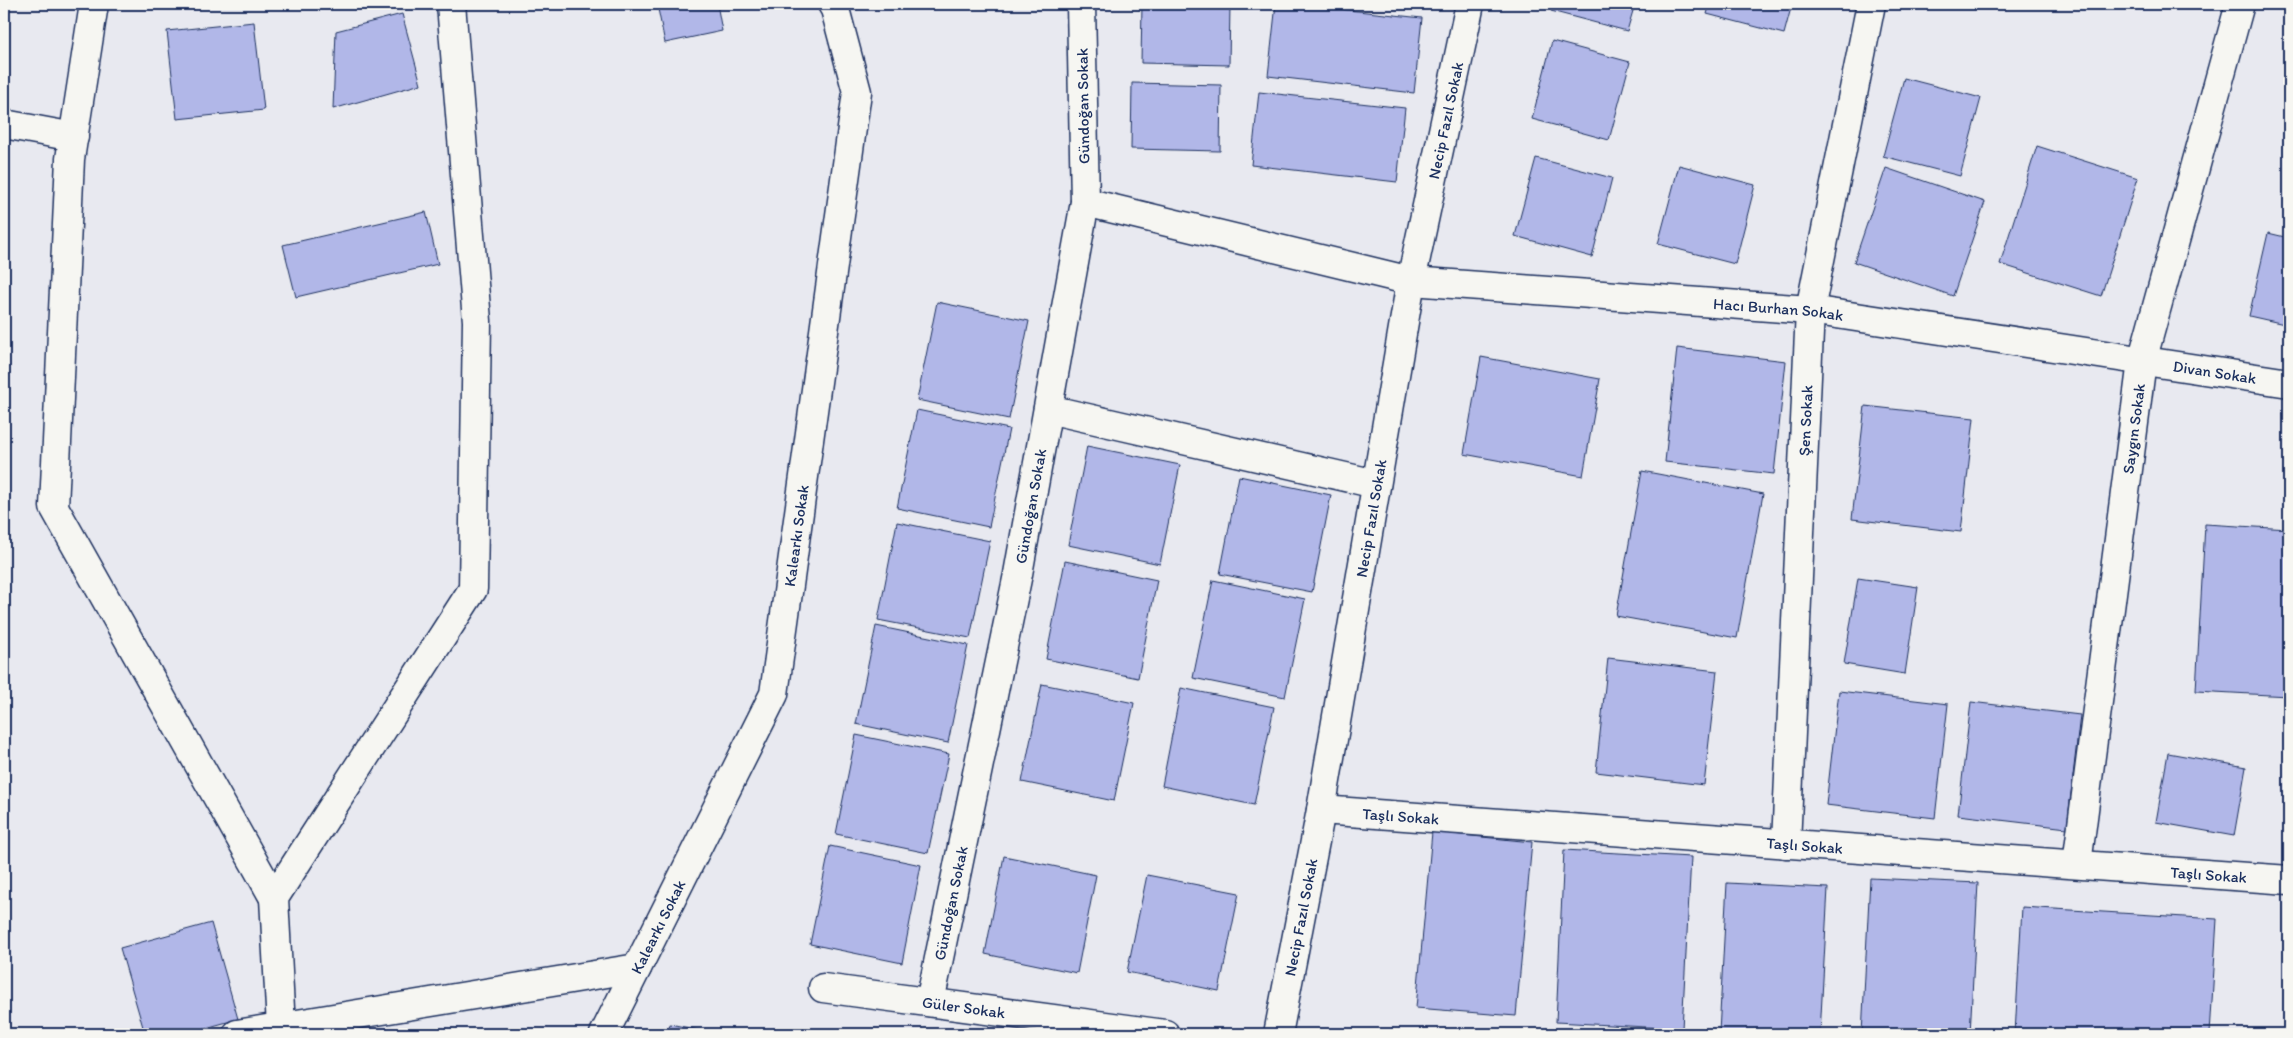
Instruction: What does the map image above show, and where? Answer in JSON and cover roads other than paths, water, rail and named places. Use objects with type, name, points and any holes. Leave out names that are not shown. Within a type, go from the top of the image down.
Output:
[{"type":"street","points":[[94,4],[70,159],[54,507],[274,898],[281,1027]]},
{"type":"street","points":[[274,898],[473,589],[477,321],[451,4]]},
{"type":"street","name":"Kalearkı Sokak","points":[[604,1034],[774,694],[857,92],[835,9],[832,4]]},
{"type":"street","name":"Gündoğan Sokak","points":[[930,1002],[1018,574],[1085,202],[1081,4]]},
{"type":"street","name":"Necip Fazıl Sokak","points":[[1278,1034],[1321,810],[1411,281],[1470,4]]},
{"type":"street","name":"Şen Sokak","points":[[1786,844],[1810,310],[1871,4]]},
{"type":"street","name":"Saygın Sokak","points":[[2077,864],[2142,361],[2240,4]]},
{"type":"street","points":[[4,124],[74,137]]},
{"type":"street","name":"Hacı Burhan Sokak","points":[[1085,202],[1411,281],[1810,310],[2142,361]]},
{"type":"street","name":"Divan Sokak","points":[[2142,361],[2289,383]]},
{"type":"street","points":[[1048,409],[1376,484]]},
{"type":"street","name":"Taşlı Sokak","points":[[1321,810],[2289,880]]},
{"type":"street","points":[[237,1034],[637,968]]},
{"type":"street","name":"Güler Sokak","points":[[823,988],[1165,1034]]}]
